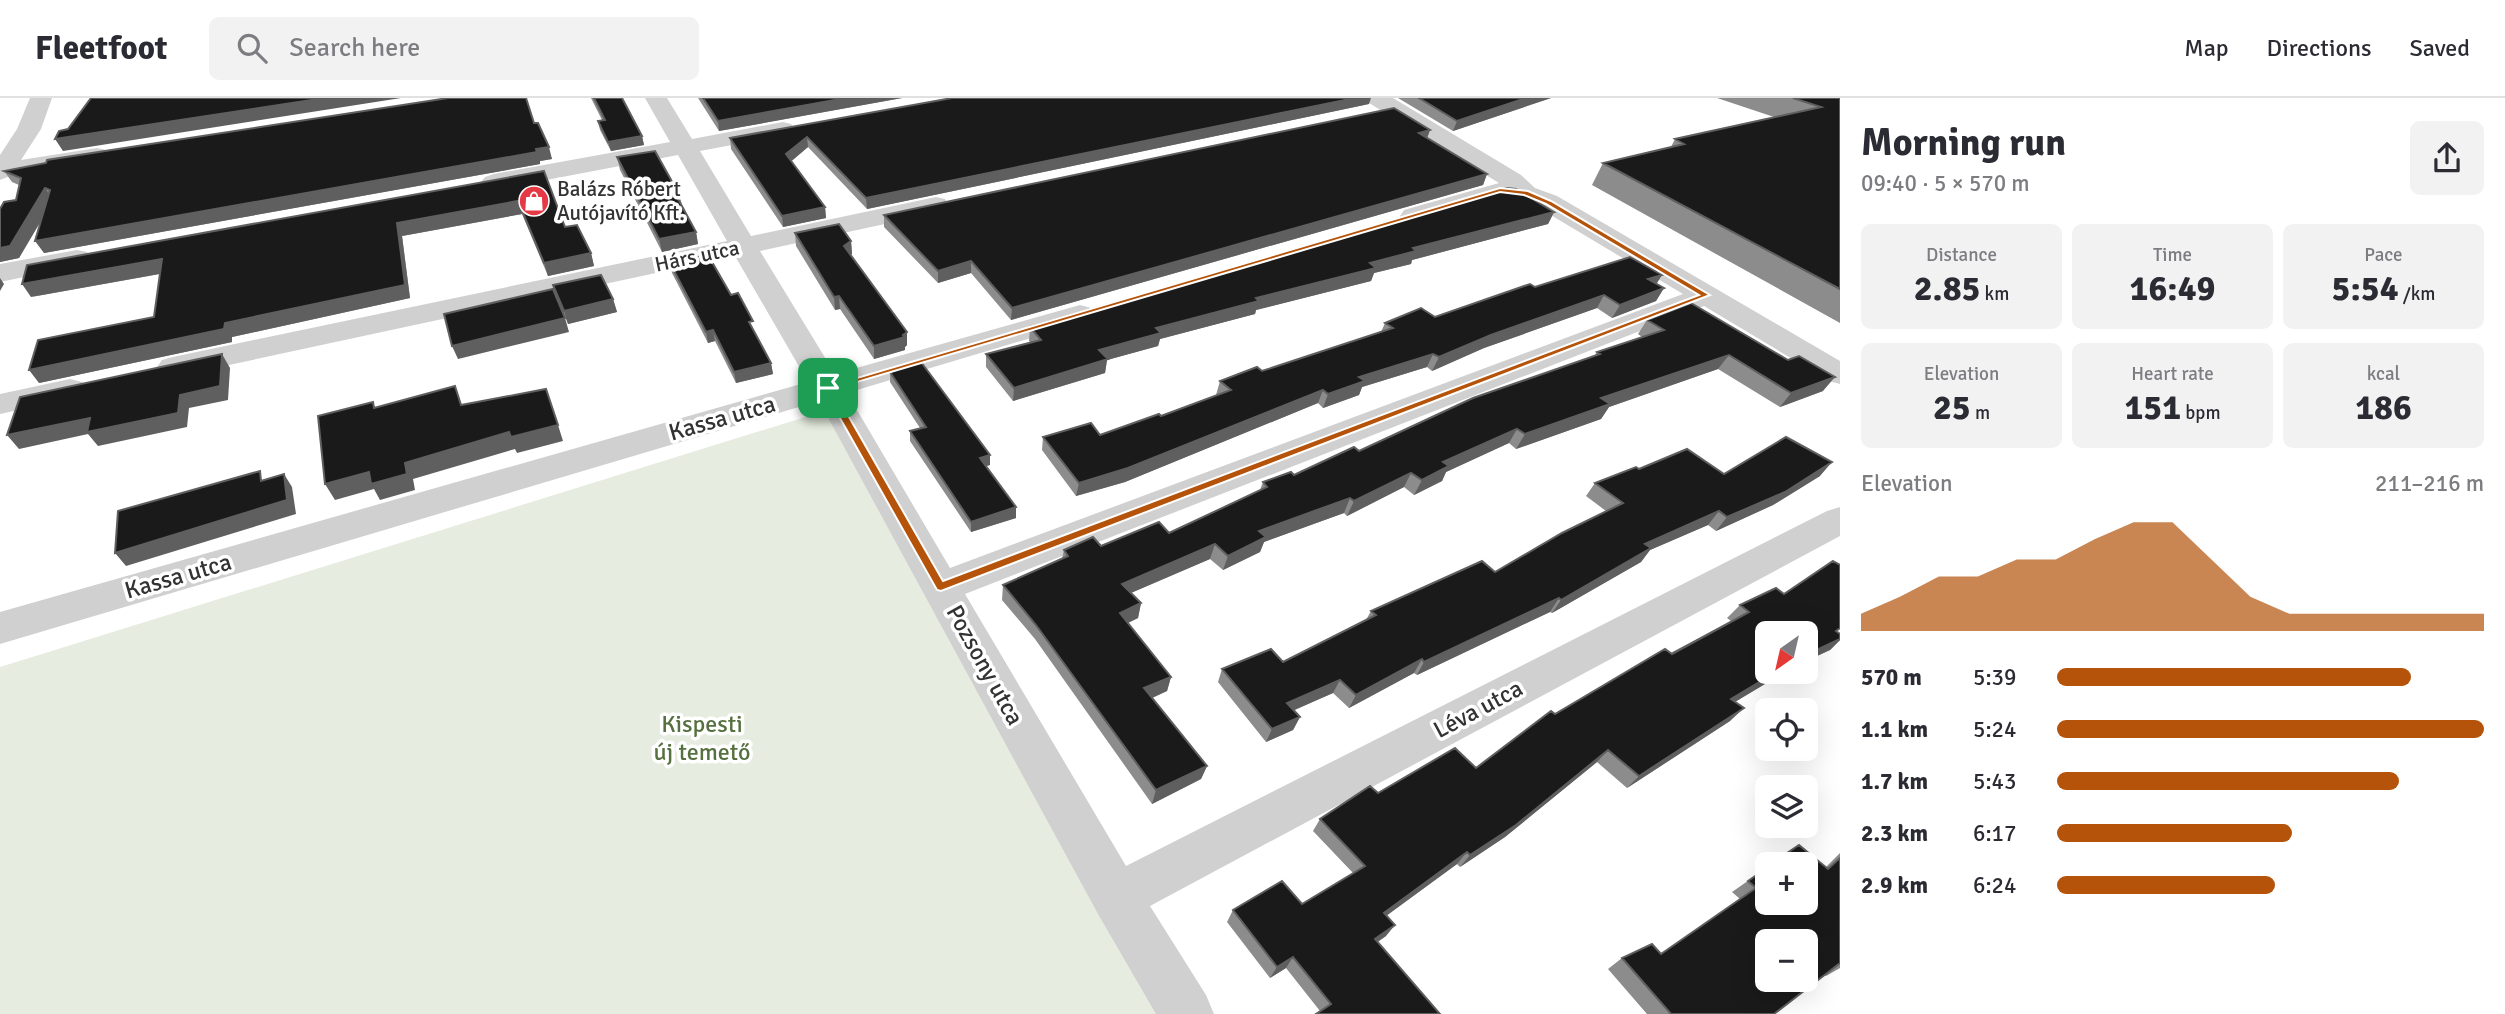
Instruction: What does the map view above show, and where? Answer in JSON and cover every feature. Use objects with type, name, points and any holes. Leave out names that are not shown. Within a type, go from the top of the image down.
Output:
[{"type":"street","points":[[1,171],[29,129],[41,98]]},
{"type":"street","name":"Pozsony utca","points":[[656,98],[828,388],[1116,897],[1186,1014]]},
{"type":"street","points":[[1379,107],[1512,180],[1525,193]]},
{"type":"street","points":[[466,187],[806,125]]},
{"type":"street","points":[[0,133],[29,129]]},
{"type":"street","points":[[1,171],[124,151]]},
{"type":"street","points":[[1381,225],[1500,190],[1525,193],[1548,202],[1840,374]]},
{"type":"street","name":"Hárs utca","points":[[149,373],[960,200]]},
{"type":"street","points":[[0,272],[96,255]]},
{"type":"street","points":[[941,587],[1706,295]]},
{"type":"street","name":"Kassa utca","points":[[0,628],[1105,306]]},
{"type":"street","points":[[0,404],[95,384]]},
{"type":"street","name":"Léva utca","points":[[1116,897],[1840,520]]},
{"type":"green space","name":"Kispesti új temető","points":[[828,410],[1194,1014],[0,1014],[0,667]]},
{"type":"building","points":[[91,98],[325,98],[55,139],[59,131],[68,129]]},
{"type":"building","points":[[448,98],[526,98],[534,123],[538,123],[549,147],[536,149],[537,152],[35,241],[50,190],[45,188],[10,246],[0,248],[0,209],[4,202],[16,200],[21,178],[4,171],[46,163],[47,160]]},
{"type":"building","points":[[594,98],[622,98],[642,136],[608,142],[598,121],[605,120]]},
{"type":"building","points":[[703,98],[846,98],[718,121]]},
{"type":"building","points":[[952,98],[1355,98],[866,198],[807,137],[786,154],[825,207],[782,216],[730,138]]},
{"type":"building","points":[[1419,98],[1526,98],[1457,121]]},
{"type":"building","points":[[1793,98],[1840,98],[1840,289],[1603,163],[1684,144],[1675,139],[1821,107]]},
{"type":"building","points":[[1394,108],[1430,130],[1419,133],[1487,174],[1012,308],[971,261],[938,271],[884,215]]},
{"type":"building","points":[[655,151],[696,232],[659,239],[617,157]]},
{"type":"building","points":[[544,171],[565,227],[577,225],[591,253],[544,263],[518,201],[397,223],[405,285],[225,323],[224,329],[29,370],[38,340],[154,317],[162,259],[22,284],[27,265]]},
{"type":"building","points":[[1507,188],[1516,189],[1554,212],[1413,248],[1416,251],[1370,263],[1376,268],[1256,298],[1259,301],[1156,328],[1161,333],[1099,350],[1108,359],[1014,388],[986,354],[1041,340],[1030,327]]},
{"type":"building","points":[[839,224],[851,241],[844,246],[907,332],[903,335],[905,337],[874,346],[839,296],[834,297],[795,233]]},
{"type":"building","points":[[708,255],[731,295],[738,293],[753,321],[749,322],[771,363],[734,372],[713,330],[706,332],[670,263]]},
{"type":"building","points":[[1630,257],[1662,275],[1648,279],[1664,288],[1620,305],[1604,295],[1491,335],[1439,357],[1433,354],[1359,377],[1365,381],[1328,394],[1323,390],[1128,468],[1079,483],[1043,437],[1091,423],[1100,435],[1231,390],[1220,381],[1257,367],[1262,371],[1393,328],[1385,323],[1421,308],[1435,317],[1530,284],[1535,287]]},
{"type":"building","points":[[601,275],[613,299],[564,311],[553,285]]},
{"type":"building","points":[[553,289],[565,318],[452,346],[444,314]]},
{"type":"building","points":[[1691,303],[1788,360],[1799,356],[1835,377],[1791,393],[1729,355],[1601,398],[1610,404],[1525,434],[1517,429],[1443,462],[1449,466],[1422,480],[1411,473],[1354,501],[1350,498],[1259,531],[1266,537],[1228,556],[1215,544],[1122,584],[1141,603],[1120,613],[1171,677],[1144,688],[1207,766],[1156,790],[1036,625],[1003,585],[1068,556],[1064,550],[1093,537],[1101,546],[1159,522],[1169,533],[1267,487],[1263,482],[1291,472],[1294,475],[1354,447],[1359,451],[1473,398],[1664,330],[1647,320]]},
{"type":"building","points":[[222,354],[220,386],[180,395],[178,413],[87,432],[90,418],[7,435],[20,397]]},
{"type":"building","points":[[921,362],[990,455],[980,458],[1016,507],[971,522],[910,431],[926,427],[890,372]]},
{"type":"building","points":[[455,386],[461,405],[546,389],[558,425],[511,437],[509,432],[405,463],[407,474],[371,484],[369,472],[325,484],[318,416],[373,402],[374,408]]},
{"type":"building","points":[[1786,437],[1832,462],[1785,492],[1727,517],[1719,511],[1645,544],[1651,548],[1561,600],[1559,598],[1424,662],[1422,659],[1356,695],[1340,680],[1287,703],[1300,717],[1272,729],[1222,669],[1271,649],[1283,662],[1376,615],[1371,611],[1482,561],[1495,572],[1562,533],[1623,503],[1595,483],[1636,467],[1639,469],[1687,449],[1724,474]]},
{"type":"building","points":[[260,471],[261,481],[284,474],[287,500],[115,553],[118,511]]},
{"type":"building","points":[[1833,561],[1840,565],[1840,628],[1836,631],[1840,634],[1840,639],[1818,649],[1818,621],[1755,621],[1756,684],[1731,699],[1744,708],[1639,776],[1608,750],[1516,825],[1470,855],[1467,852],[1384,913],[1395,925],[1375,939],[1440,1014],[1316,1014],[1331,1004],[1293,957],[1277,967],[1233,910],[1282,881],[1302,904],[1365,866],[1320,819],[1370,786],[1378,793],[1455,748],[1476,768],[1551,711],[1555,714],[1665,649],[1672,654],[1749,612],[1740,605],[1776,588],[1784,594]]},
{"type":"building","points":[[1799,845],[1807,852],[1789,852]]},
{"type":"building","points":[[1840,858],[1840,963],[1818,980],[1818,929],[1755,929],[1755,992],[1802,992],[1774,1014],[1671,1014],[1622,958],[1652,944],[1661,954],[1755,889],[1755,915],[1818,915],[1818,861],[1828,869]]},
{"type":"building","points":[[1755,876],[1755,887],[1748,881]]},
{"type":"place","name":"Balázs Róbert Autójavító Kft.","points":[[534,201]]},
{"type":"route","points":[[1500,190],[1525,193],[1548,202],[1706,295],[941,587],[828,388],[1500,190]]}]
